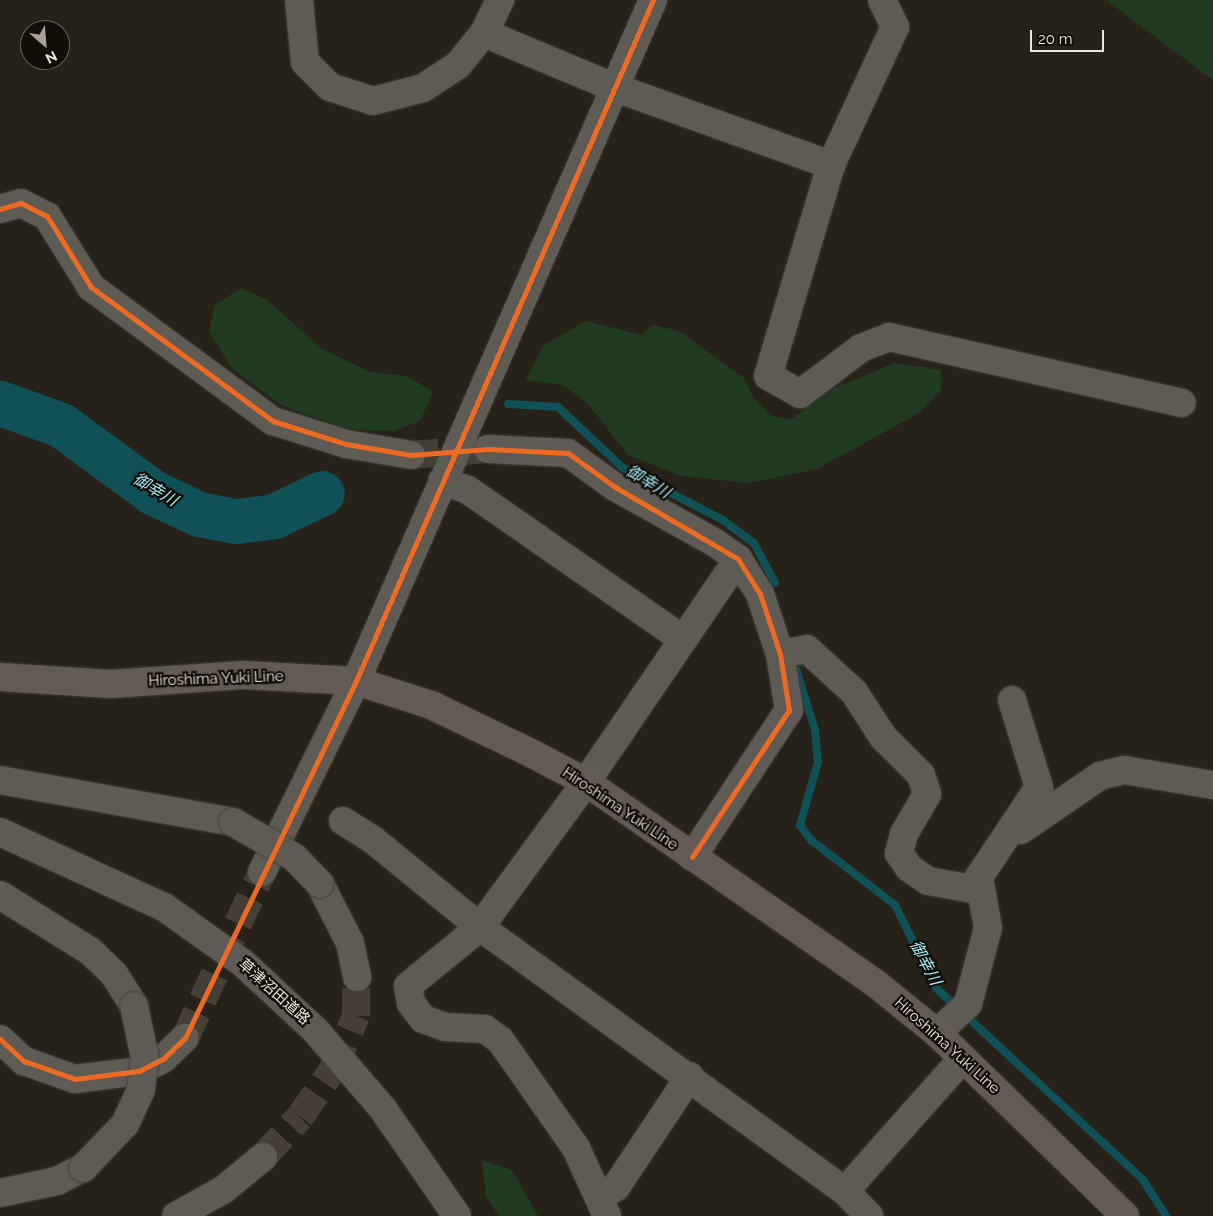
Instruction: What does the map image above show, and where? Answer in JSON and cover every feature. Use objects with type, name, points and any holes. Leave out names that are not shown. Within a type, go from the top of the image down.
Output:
[{"type":"main road","name":"Hiroshima Yuki Line","points":[[0,677],[111,684],[242,675],[356,681],[431,705],[586,782],[875,983],[937,1033],[1125,1216]]},
{"type":"street","points":[[299,0],[305,62],[330,87],[374,101],[423,88],[458,65],[484,33],[500,0]]},
{"type":"street","points":[[262,872],[356,681],[613,87],[653,0]]},
{"type":"street","points":[[882,0],[894,27],[831,165],[768,376],[800,394],[861,348],[890,337],[1182,403]]},
{"type":"street","points":[[484,33],[613,87],[831,165]]},
{"type":"street","points":[[0,209],[21,203],[47,216],[91,288],[273,421],[346,444],[411,455]]},
{"type":"street","points":[[488,448],[568,453],[615,487],[738,559],[760,594],[780,654],[789,710],[692,857]]},
{"type":"street","points":[[442,481],[468,490],[681,638]]},
{"type":"street","points":[[603,1207],[576,1148],[500,1040],[485,1029],[445,1027],[424,1019],[411,1003],[408,986],[480,927],[586,782],[681,638],[738,559]]},
{"type":"street","points":[[780,654],[807,649],[854,692],[883,737],[921,775],[927,794],[904,834],[899,854],[909,868],[928,881],[978,890]]},
{"type":"street","points":[[937,1033],[968,1004],[988,928],[987,908],[978,890],[979,876],[1039,787],[1012,700]]},
{"type":"street","points":[[1009,832],[1026,829],[1049,807],[1100,776],[1124,770],[1213,785]]},
{"type":"street","points":[[0,780],[233,822],[294,857],[320,884],[350,943],[357,977]]},
{"type":"street","points":[[343,821],[373,840],[480,927],[690,1076],[844,1191],[869,1216]]},
{"type":"street","name":"草津沼田道路","points":[[0,832],[164,907],[244,964],[316,1030],[383,1109],[457,1216]]},
{"type":"street","points":[[0,895],[90,951],[114,974],[134,1006],[146,1058],[141,1089],[121,1130],[83,1168],[57,1181],[0,1193]]},
{"type":"street","points":[[0,1039],[24,1061],[76,1079],[107,1079],[139,1071],[164,1058],[185,1038]]},
{"type":"street","points":[[844,1191],[962,1059]]},
{"type":"street","points":[[603,1207],[690,1076]]},
{"type":"street","points":[[176,1216],[223,1190],[263,1157]]},
{"type":"green space","points":[[1106,0],[1213,0],[1213,80]]},
{"type":"green space","points":[[241,288],[267,300],[321,348],[370,372],[407,376],[433,392],[420,421],[394,431],[348,429],[283,406],[232,369],[209,331],[215,305]]},
{"type":"green space","points":[[586,321],[642,335],[653,325],[679,331],[744,378],[754,398],[771,416],[792,419],[829,390],[895,363],[941,370],[941,390],[919,413],[817,469],[748,483],[682,476],[628,455],[588,404],[563,385],[526,380],[544,345]]},
{"type":"green space","points":[[482,1160],[512,1170],[538,1216],[499,1216],[486,1197]]},
{"type":"waterway","name":"御幸川","points":[[0,403],[61,425],[154,493],[199,514],[236,521],[274,516],[322,493]]},
{"type":"waterway","name":"御幸川","points":[[508,404],[558,407],[623,468],[723,520],[754,543],[775,583]]},
{"type":"waterway","name":"御幸川","points":[[796,669],[815,730],[818,762],[800,825],[811,840],[895,905],[936,988],[1143,1180],[1166,1216]]},
{"type":"tunnel","points":[[411,455],[488,449]]},
{"type":"tunnel","points":[[185,1038],[262,872]]},
{"type":"tunnel","points":[[263,1157],[300,1117],[333,1069],[356,1016],[357,977]]},
{"type":"cycle path","points":[[0,1039],[24,1061],[75,1079],[139,1071],[164,1058],[185,1038],[356,681],[653,0]]},
{"type":"cycle path","points":[[0,209],[21,203],[47,216],[91,287],[273,421],[346,444],[411,455],[488,449],[568,453],[615,487],[738,559],[760,594],[780,654],[789,710],[692,857]]}]
